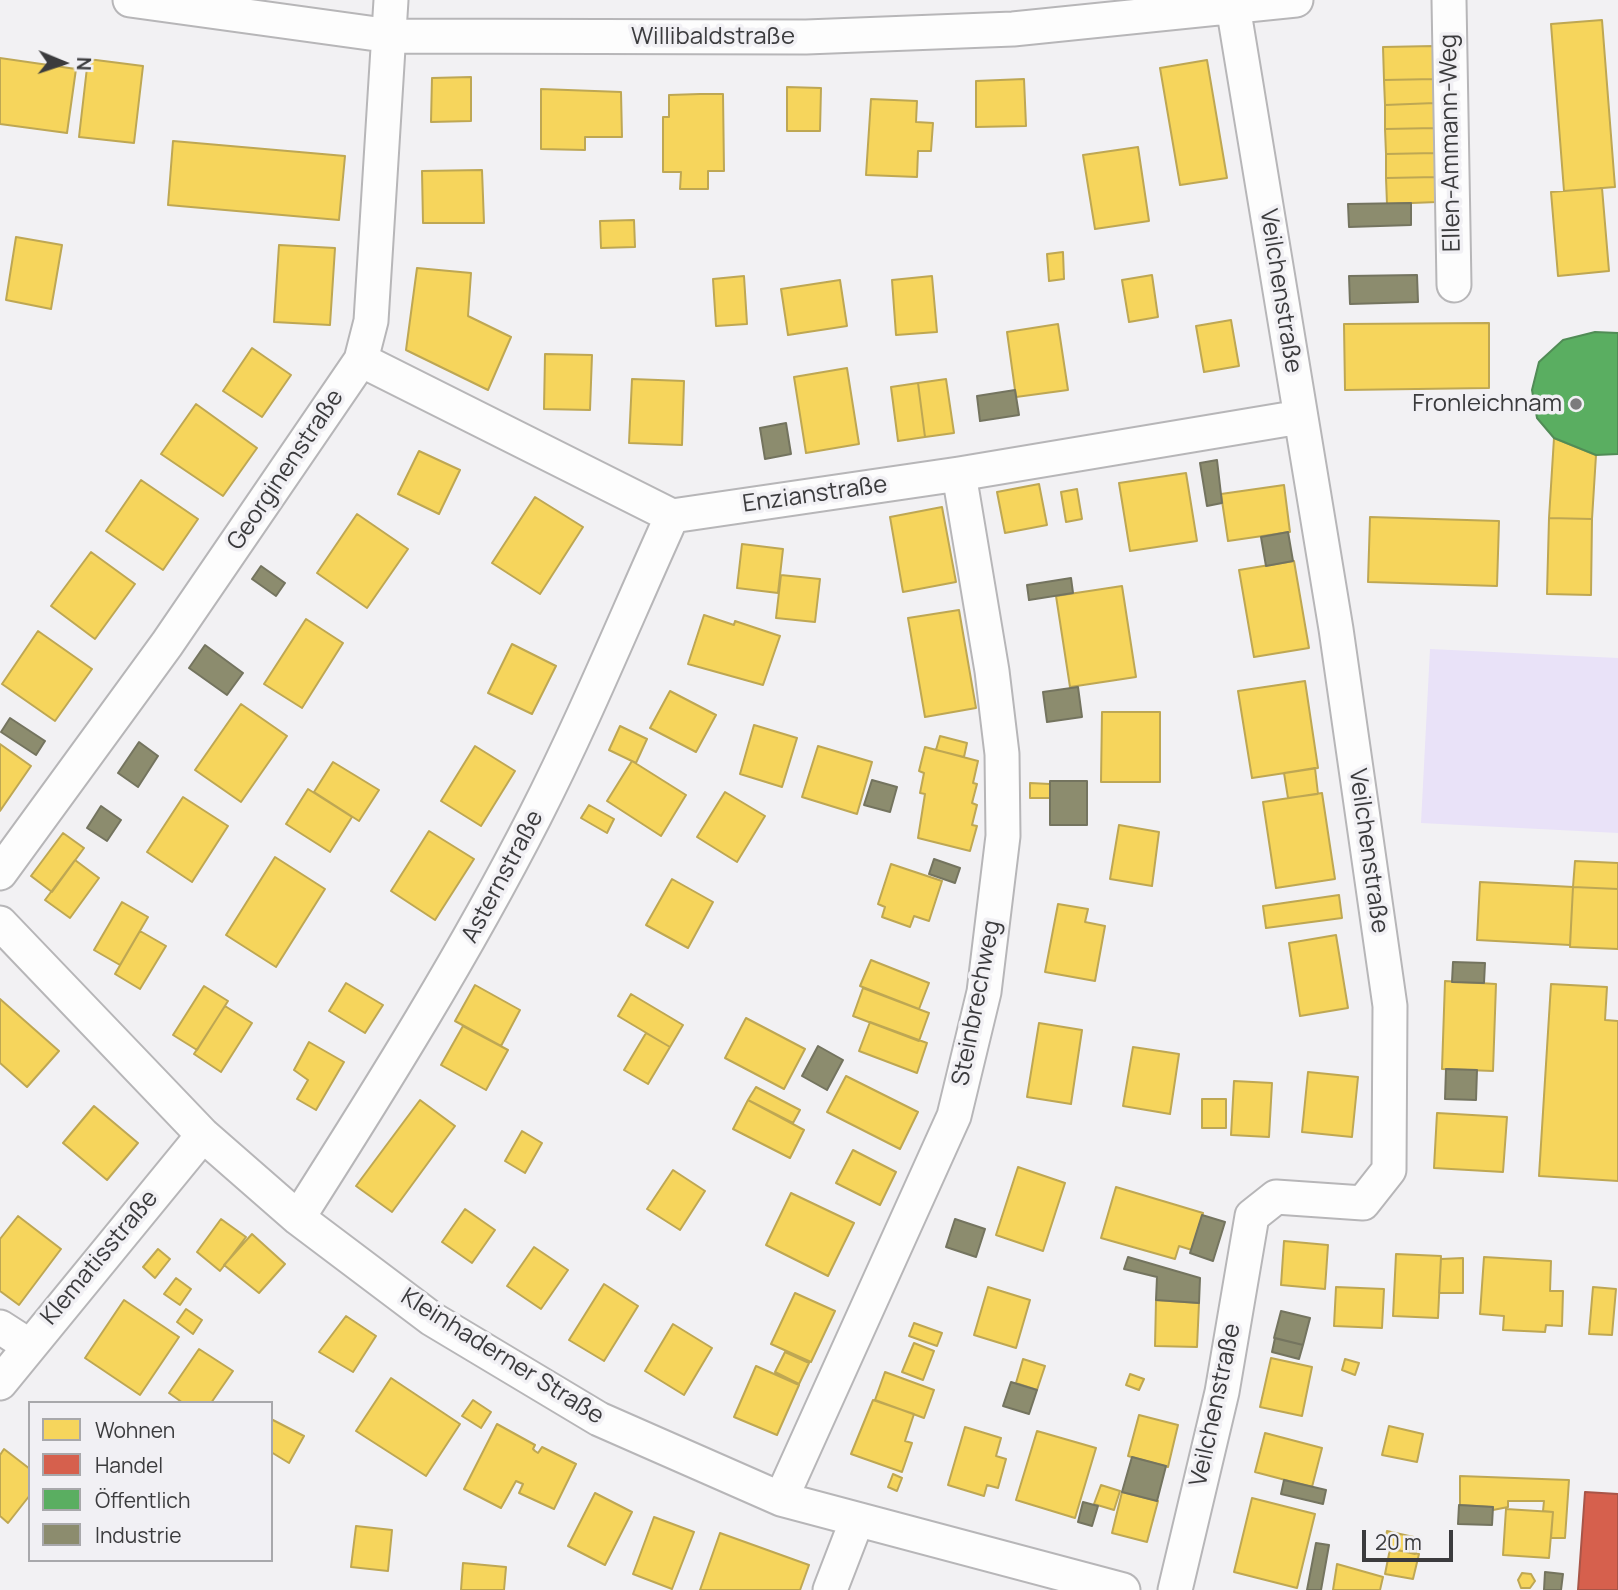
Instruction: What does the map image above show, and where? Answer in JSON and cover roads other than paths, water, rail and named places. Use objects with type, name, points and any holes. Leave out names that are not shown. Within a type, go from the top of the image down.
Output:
[{"type":"street","name":"Willibaldstraße","points":[[130,0],[391,36],[806,37],[1013,29],[1233,4],[1296,0]]},
{"type":"street","name":"Georginenstraße","points":[[0,873],[167,644],[361,360],[371,321],[391,36],[391,0]]},
{"type":"street","name":"Ellen-Ammann-Weg","points":[[1448,0],[1454,285]]},
{"type":"street","name":"Veilchenstraße","points":[[1175,1590],[1222,1392],[1252,1216],[1276,1197],[1363,1203],[1389,1170],[1390,1006],[1338,643],[1233,4]]},
{"type":"street","points":[[361,360],[672,516]]},
{"type":"street","name":"Enzianstraße","points":[[672,516],[959,474],[1300,417]]},
{"type":"street","name":"Steinbrechweg","points":[[781,1499],[954,1116],[984,992],[1003,836],[1002,754],[992,671],[959,474]]},
{"type":"street","name":"Asternstraße","points":[[298,1218],[412,1040],[464,951],[537,813],[672,516]]},
{"type":"street","name":"Kleinhaderner Straße","points":[[0,923],[203,1135],[298,1218],[432,1320],[599,1419],[781,1499],[1123,1590]]},
{"type":"street","name":"Klematisstraße","points":[[0,1383],[28,1345],[203,1135]]},
{"type":"street","points":[[0,1327],[28,1345]]},
{"type":"street","points":[[830,1590],[856,1520]]},
{"type":"place","name":"Fronleichnam","points":[[1576,404]]}]
